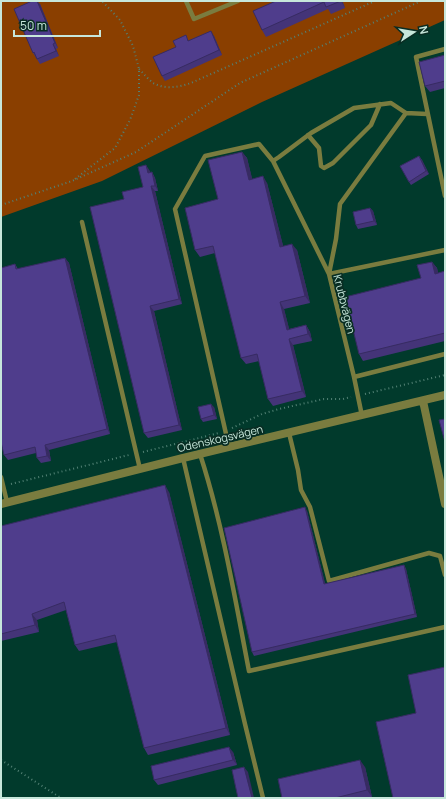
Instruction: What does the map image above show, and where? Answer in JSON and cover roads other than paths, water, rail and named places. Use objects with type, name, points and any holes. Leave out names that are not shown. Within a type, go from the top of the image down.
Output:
[{"type":"street","name":"Odenskogsvägen","points":[[4,503],[445,395]]},
{"type":"street","points":[[424,401],[445,504]]},
{"type":"lane","points":[[186,1],[194,19],[238,1]]},
{"type":"lane","points":[[445,50],[416,57],[445,196]]},
{"type":"lane","points":[[273,160],[308,135],[354,108],[391,103],[406,113],[427,114]]},
{"type":"lane","points":[[308,135],[319,148],[321,166],[324,168],[333,163],[371,125],[380,104]]},
{"type":"lane","points":[[406,113],[340,204],[336,239],[329,274],[445,250]]},
{"type":"lane","name":"Krubbvägen","points":[[230,447],[175,209],[205,156],[259,144],[273,160],[329,274],[362,416]]},
{"type":"lane","points":[[82,222],[140,469]]},
{"type":"lane","points":[[354,377],[445,354]]},
{"type":"lane","points":[[289,433],[301,490],[310,507],[329,581],[429,553],[440,556],[445,575]]},
{"type":"lane","points":[[200,454],[217,512],[249,671],[445,627]]},
{"type":"lane","points":[[183,458],[263,798]]},
{"type":"lane","points":[[1,477],[4,503]]}]
